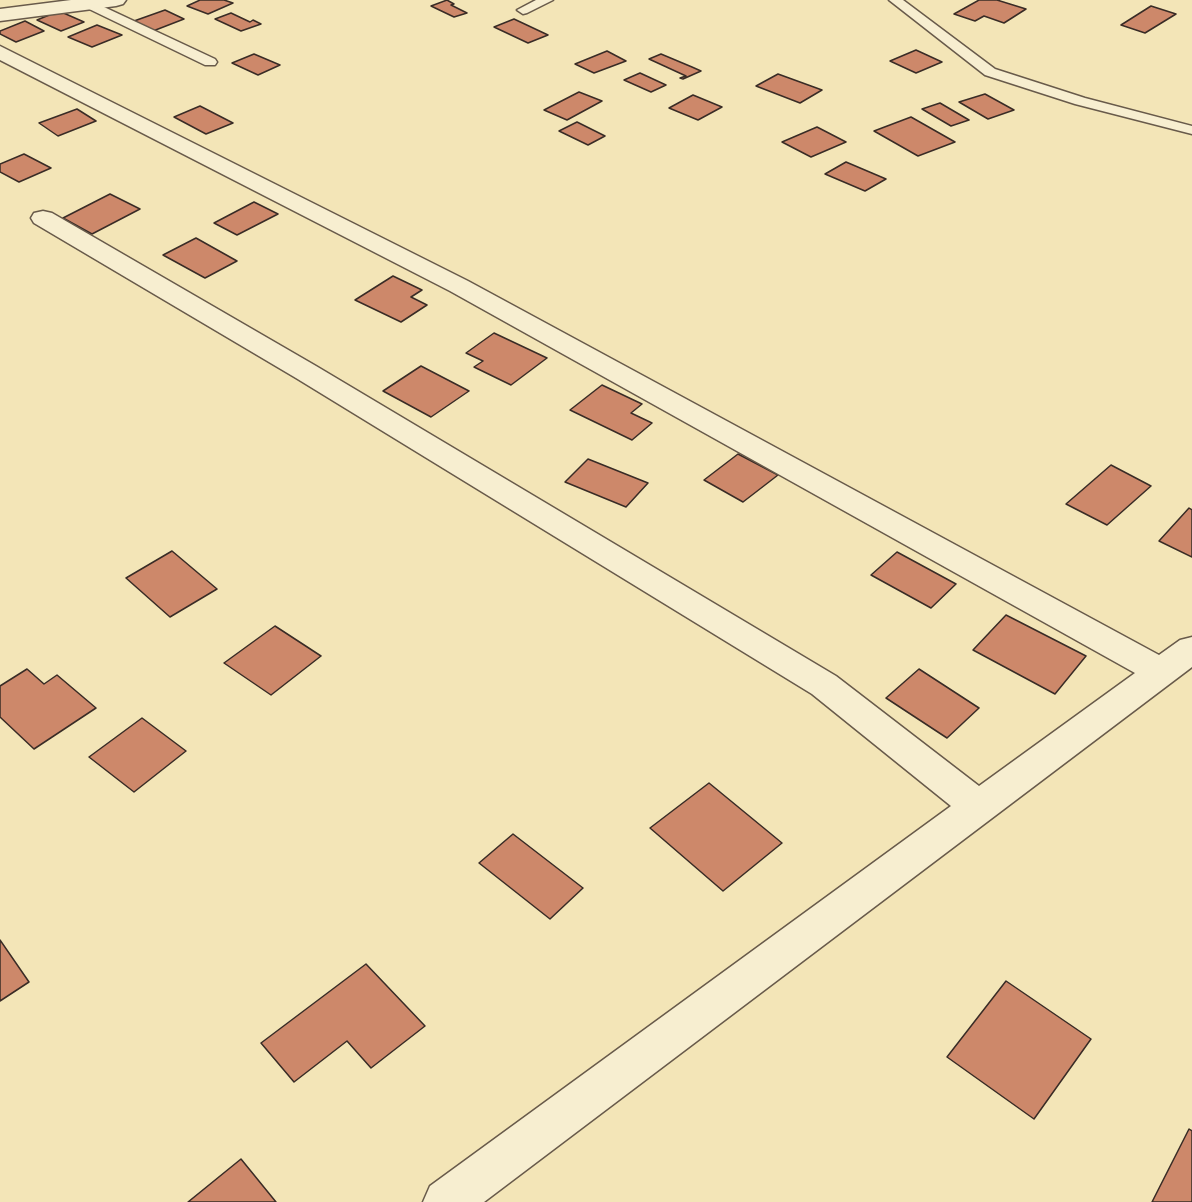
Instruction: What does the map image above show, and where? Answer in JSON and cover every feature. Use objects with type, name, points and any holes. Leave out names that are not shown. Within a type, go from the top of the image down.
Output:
[{"type":"street","points":[[0,15],[116,0]]},
{"type":"street","points":[[0,52],[459,286],[1161,672]]},
{"type":"street","points":[[43,218],[306,372],[824,685],[979,807]]},
{"type":"street","points":[[446,1202],[1192,649]]},
{"type":"lane","points":[[523,10],[547,0]]},
{"type":"lane","points":[[895,0],[990,72],[1080,101],[1192,130]]},
{"type":"lane","points":[[89,4],[210,62]]},
{"type":"building","points":[[200,0],[224,0],[233,3],[208,14],[187,6]]},
{"type":"building","points":[[447,0],[454,4],[451,5],[467,13],[454,17],[431,6]]},
{"type":"building","points":[[979,0],[997,0],[1026,9],[1004,23],[984,16],[975,21],[954,14]]},
{"type":"building","points":[[1151,6],[1176,14],[1145,33],[1121,25]]},
{"type":"building","points":[[165,10],[184,19],[153,31],[134,21]]},
{"type":"building","points":[[59,11],[84,22],[61,31],[37,20]]},
{"type":"building","points":[[231,13],[250,22],[253,20],[261,24],[241,31],[215,19]]},
{"type":"building","points":[[514,19],[548,35],[528,43],[494,27]]},
{"type":"building","points":[[25,21],[44,31],[16,42],[0,34],[0,31]]},
{"type":"building","points":[[97,25],[122,35],[92,47],[68,37]]},
{"type":"building","points":[[916,50],[942,62],[916,73],[890,61]]},
{"type":"building","points":[[607,51],[626,61],[594,73],[575,64]]},
{"type":"building","points":[[254,54],[280,65],[258,75],[232,63]]},
{"type":"building","points":[[661,54],[701,71],[683,79],[680,78],[686,76],[649,59]]},
{"type":"building","points":[[640,73],[666,85],[651,92],[624,80]]},
{"type":"building","points":[[778,74],[822,90],[800,103],[756,86]]},
{"type":"building","points":[[579,92],[602,101],[567,120],[544,110]]},
{"type":"building","points":[[985,94],[1014,110],[988,119],[959,102]]},
{"type":"building","points":[[693,95],[722,107],[698,120],[669,108]]},
{"type":"building","points":[[940,103],[969,120],[951,126],[922,109]]},
{"type":"building","points":[[200,106],[233,123],[206,134],[174,117]]},
{"type":"building","points":[[77,109],[96,121],[58,136],[39,123]]},
{"type":"building","points":[[911,117],[955,142],[918,156],[874,131]]},
{"type":"building","points":[[577,122],[605,136],[588,145],[559,131]]},
{"type":"building","points":[[817,127],[846,142],[811,157],[782,142]]},
{"type":"building","points":[[24,154],[51,168],[19,182],[0,172],[0,164]]},
{"type":"building","points":[[846,162],[886,179],[865,191],[825,174]]},
{"type":"building","points":[[110,194],[140,209],[92,234],[63,218]]},
{"type":"building","points":[[254,202],[278,214],[237,235],[214,223]]},
{"type":"building","points":[[196,238],[237,261],[205,278],[163,255]]},
{"type":"building","points":[[393,276],[422,290],[411,297],[427,305],[401,322],[355,300]]},
{"type":"building","points":[[494,333],[547,358],[511,385],[474,367],[483,361],[466,353]]},
{"type":"building","points":[[421,366],[469,391],[431,417],[383,391]]},
{"type":"building","points":[[602,385],[642,404],[631,413],[652,423],[632,440],[570,410]]},
{"type":"building","points":[[738,454],[778,475],[743,502],[704,480]]},
{"type":"building","points":[[588,459],[648,483],[626,507],[565,482]]},
{"type":"building","points":[[1111,465],[1151,486],[1107,525],[1066,504]]},
{"type":"building","points":[[1189,508],[1192,510],[1192,557],[1159,541]]},
{"type":"building","points":[[172,551],[217,589],[170,617],[126,578]]},
{"type":"building","points":[[897,552],[956,584],[931,608],[871,575]]},
{"type":"building","points":[[1006,615],[1086,656],[1055,694],[973,650]]},
{"type":"building","points":[[275,626],[321,656],[271,695],[224,663]]},
{"type":"building","points":[[27,669],[44,684],[57,675],[96,708],[34,749],[0,717],[0,686]]},
{"type":"building","points":[[919,669],[979,708],[947,738],[886,698]]},
{"type":"building","points":[[142,718],[186,751],[134,792],[89,757]]},
{"type":"building","points":[[709,783],[782,843],[723,891],[650,828]]},
{"type":"building","points":[[513,834],[583,888],[550,919],[479,863]]},
{"type":"building","points":[[0,940],[29,982],[0,1001]]},
{"type":"building","points":[[366,964],[425,1026],[371,1068],[347,1041],[294,1082],[261,1043]]},
{"type":"building","points":[[1006,981],[1091,1039],[1034,1119],[947,1057]]},
{"type":"building","points":[[1189,1129],[1192,1131],[1192,1202],[1152,1202]]},
{"type":"building","points":[[241,1159],[276,1202],[188,1202]]}]
